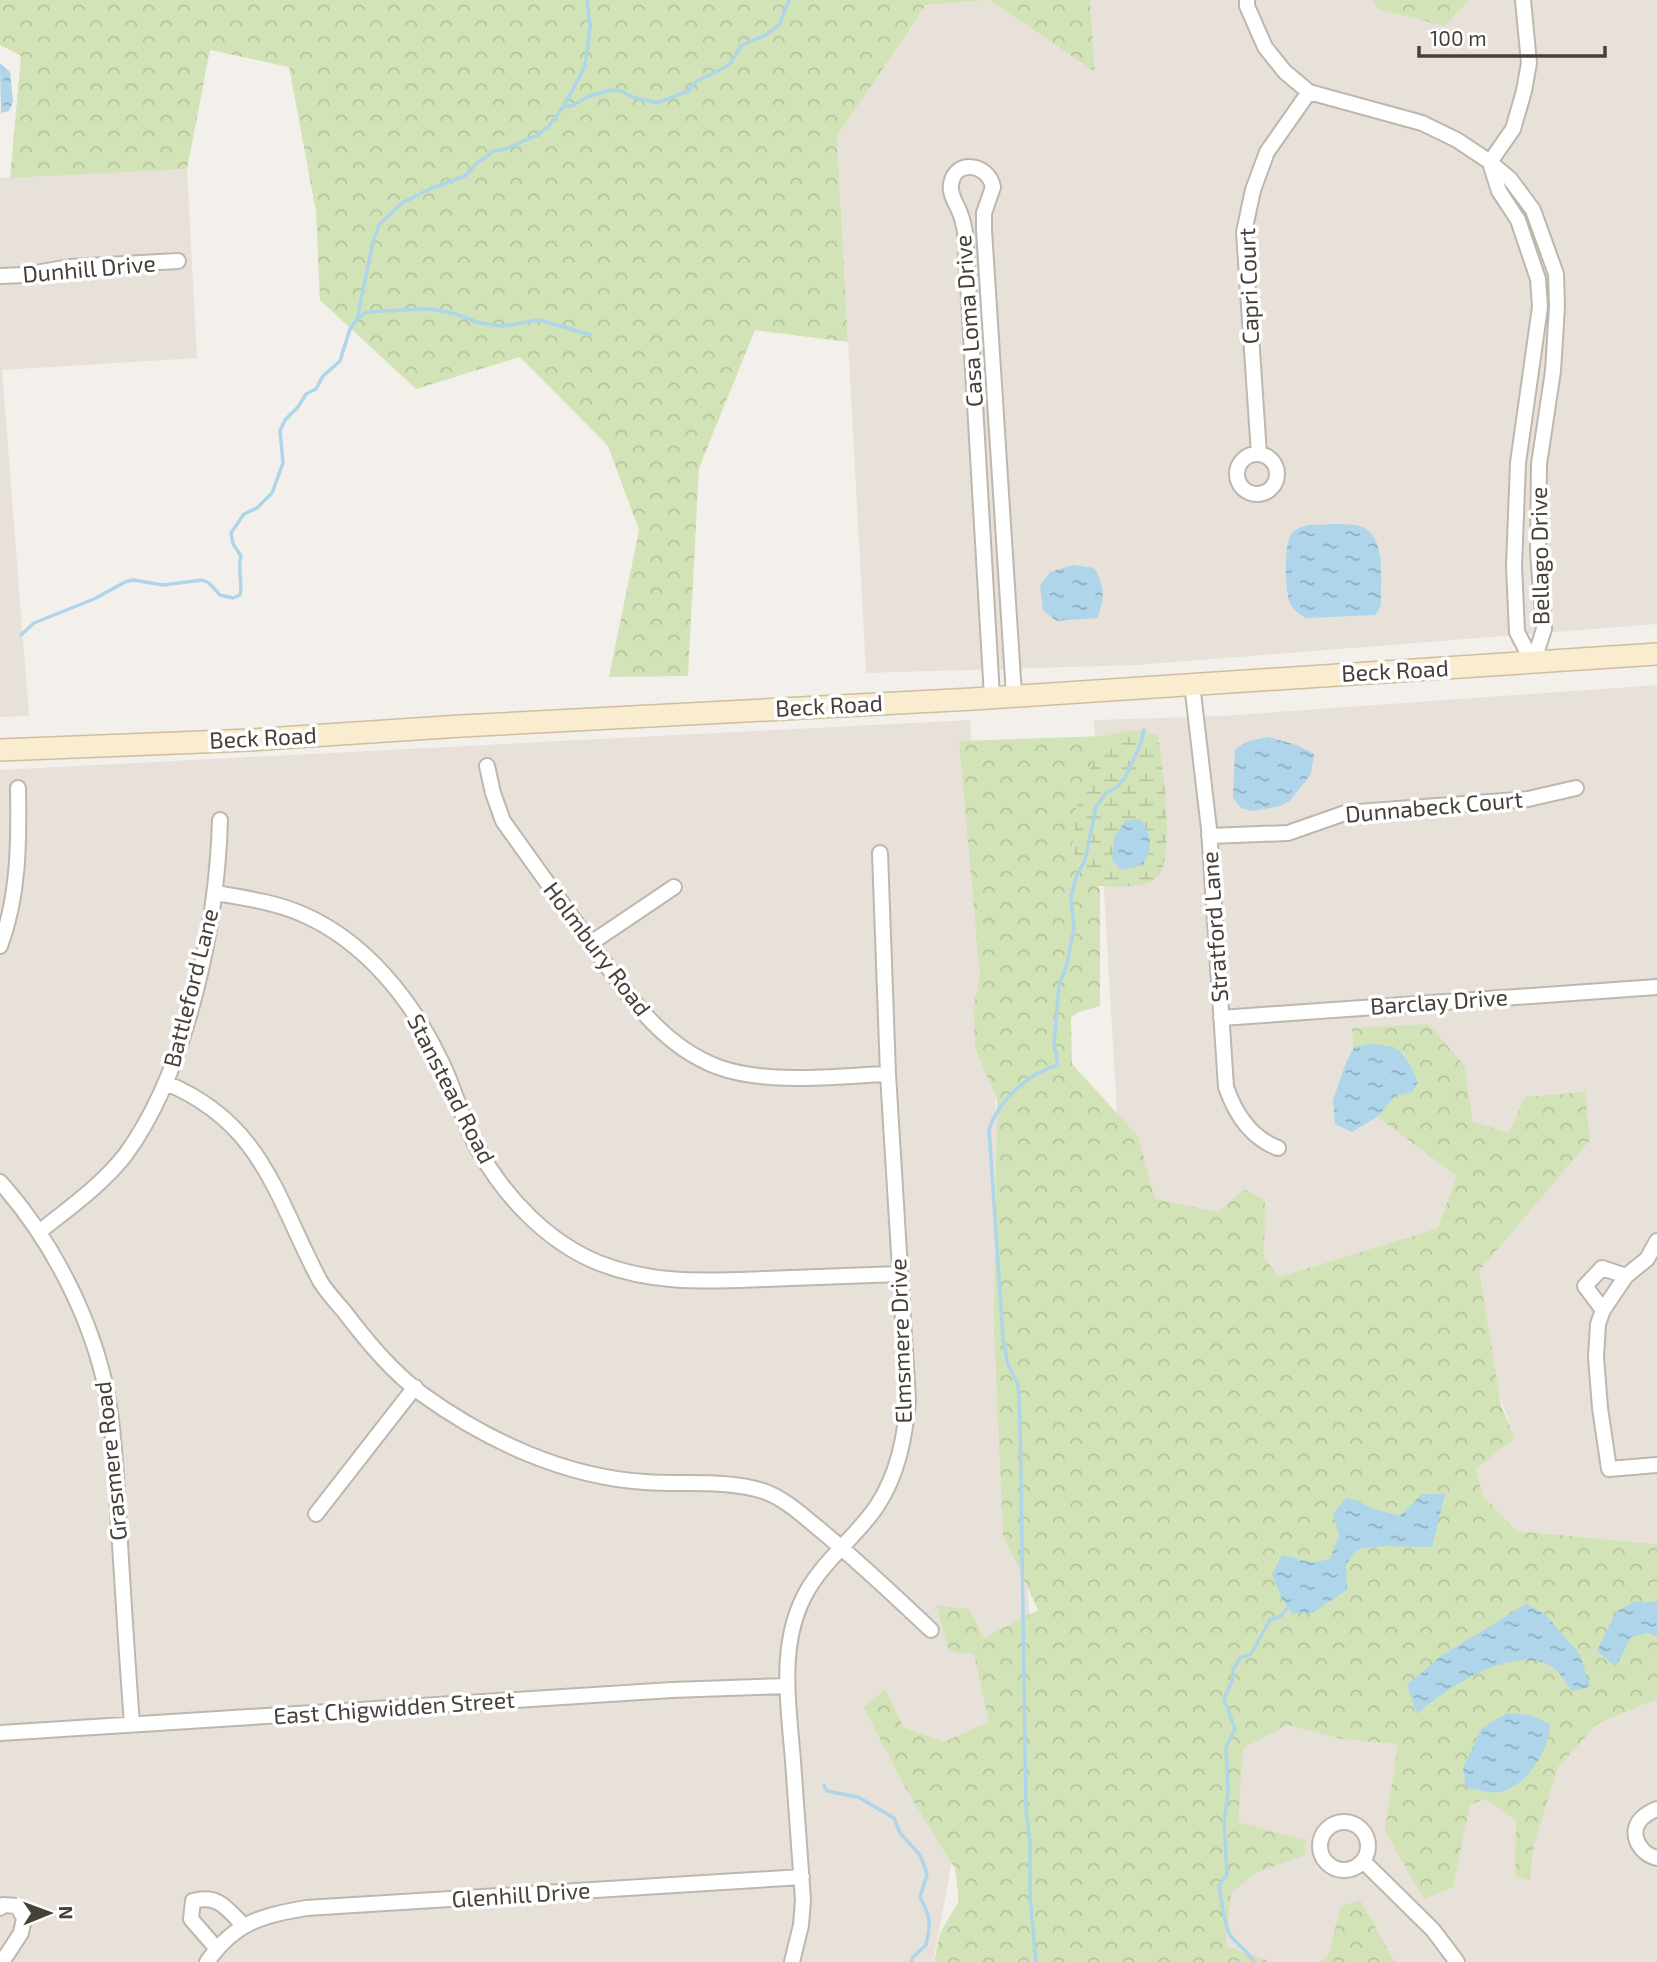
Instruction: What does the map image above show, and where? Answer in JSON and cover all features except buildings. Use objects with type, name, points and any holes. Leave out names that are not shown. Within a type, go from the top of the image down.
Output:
[{"type":"main road","name":"Beck Road","points":[[0,750],[251,740],[1657,654]]},
{"type":"street","name":"Bellago Drive","points":[[1247,0],[1247,6],[1265,47],[1284,72],[1309,92],[1423,123],[1457,140],[1510,179],[1533,210],[1556,274],[1557,306],[1553,371],[1539,464],[1538,552],[1544,629],[1533,663]]},
{"type":"street","points":[[1490,162],[1513,129],[1524,91],[1529,63],[1523,0]]},
{"type":"street","name":"Capri Court","points":[[1259,454],[1244,232],[1252,190],[1267,152],[1309,92]]},
{"type":"street","name":"Bellago Drive","points":[[1490,162],[1499,191],[1518,219],[1538,279],[1540,307],[1517,463],[1514,566],[1517,632],[1533,663]]},
{"type":"street","name":"Casa Loma Drive","points":[[969,167],[983,169],[993,187],[984,213],[984,230],[1003,696],[965,232],[962,216],[951,193],[953,179],[957,173],[969,167]]},
{"type":"street","name":"Dunhill Drive","points":[[0,276],[69,267],[178,261]]},
{"type":"street","name":"Stratford Lane","points":[[1192,684],[1209,836],[1226,1087],[1233,1108],[1264,1142],[1278,1148]]},
{"type":"street","name":"Holmbury Road","points":[[487,765],[492,793],[503,821],[619,984],[650,1021],[681,1046],[719,1067],[771,1077],[888,1074]]},
{"type":"street","points":[[0,946],[6,932],[16,876],[18,788]]},
{"type":"street","name":"Dunnabeck Court","points":[[1209,836],[1287,833],[1345,813],[1528,799],[1576,788]]},
{"type":"street","name":"Battleford Lane","points":[[40,1232],[101,1181],[125,1155],[146,1123],[173,1068],[196,987],[215,893],[220,820]]},
{"type":"street","name":"Elmsmere Drive","points":[[792,1962],[802,1925],[802,1877],[787,1686],[789,1648],[800,1604],[812,1582],[876,1508],[890,1485],[905,1430],[908,1400],[888,1074],[880,853]]},
{"type":"street","points":[[591,943],[674,887]]},
{"type":"street","name":"Stanstead Road","points":[[215,893],[261,901],[302,914],[348,939],[393,984],[417,1017],[442,1063],[477,1148],[511,1199],[550,1236],[598,1263],[679,1282],[899,1274]]},
{"type":"street","name":"Barclay Drive","points":[[1222,1017],[1657,987]]},
{"type":"street","points":[[166,1083],[212,1107],[253,1151],[271,1177],[321,1283],[373,1348],[415,1387],[476,1430],[552,1463],[609,1478],[727,1485],[766,1492],[785,1501],[841,1547],[932,1630]]},
{"type":"street","name":"Grasmere Road","points":[[0,1182],[40,1232],[69,1284],[97,1354],[107,1395],[116,1474],[132,1724]]},
{"type":"street","points":[[1657,1241],[1647,1259],[1626,1276],[1603,1310],[1598,1324],[1596,1357],[1609,1469],[1657,1465]]},
{"type":"street","points":[[1603,1310],[1585,1286],[1602,1268],[1626,1276]]},
{"type":"street","points":[[316,1514],[415,1387]]},
{"type":"street","name":"East Chigwidden Street","points":[[0,1732],[672,1690],[787,1686]]},
{"type":"street","points":[[1657,1809],[1641,1819],[1635,1836],[1641,1849],[1649,1856],[1657,1858]]},
{"type":"street","points":[[1363,1861],[1433,1931],[1457,1962]]},
{"type":"street","name":"Glenhill Drive","points":[[207,1962],[217,1949],[259,1917],[306,1908],[802,1877]]},
{"type":"street","points":[[217,1949],[191,1919],[193,1901],[207,1897],[220,1902],[244,1926]]},
{"type":"street","points":[[0,1908],[3,1905],[17,1906],[24,1918],[21,1933],[2,1962]]},
{"type":"shaded area","points":[[989,0],[1095,72],[1090,0],[1657,0],[1657,624],[1137,665],[866,673],[837,136],[926,5]]},
{"type":"shaded area","points":[[187,169],[197,358],[2,370],[29,716],[0,717],[0,178]]},
{"type":"shaded area","points":[[1657,685],[1657,1544],[1517,1531],[1483,1496],[1476,1468],[1515,1438],[1438,1228],[1279,1277],[1123,1216],[1094,720],[1222,716]]},
{"type":"shaded area","points":[[970,720],[1040,1773],[968,1778],[933,1962],[0,1962],[0,770]]},
{"type":"shaded area","points":[[1657,1678],[1657,1962],[1237,1962],[1226,1946],[1242,1748],[1288,1725],[1577,1715]]},
{"type":"green space","points":[[0,0],[989,0],[926,5],[837,136],[848,342],[755,330],[699,468],[688,676],[609,677],[639,530],[608,446],[520,357],[416,389],[320,300],[316,212],[289,67],[210,50],[187,169],[10,178],[21,56],[0,45]]},
{"type":"green space","points":[[989,0],[1090,0],[1095,72]]},
{"type":"green space","points":[[1372,0],[1469,0],[1445,26],[1381,10]]},
{"type":"green space","points":[[1130,730],[1158,735],[1167,828],[1164,863],[1159,875],[1147,883],[1097,886],[1072,851],[1078,794],[1105,736]]},
{"type":"green space","points":[[1105,736],[1078,794],[1072,851],[1100,890],[1100,1006],[1071,1017],[1072,1064],[1138,1136],[1155,1199],[1218,1212],[1244,1189],[1265,1200],[1264,1257],[1279,1277],[1438,1228],[1457,1176],[1377,1117],[1395,1095],[1412,1092],[1417,1082],[1405,1054],[1369,1044],[1354,1047],[1352,1028],[1428,1024],[1464,1065],[1473,1122],[1509,1133],[1525,1097],[1585,1092],[1590,1140],[1479,1271],[1501,1405],[1515,1438],[1476,1469],[1483,1496],[1517,1531],[1657,1544],[1657,1699],[1598,1723],[1558,1767],[1534,1844],[1530,1880],[1515,1876],[1516,1820],[1485,1799],[1470,1805],[1453,1887],[1424,1899],[1385,1831],[1398,1744],[1342,1739],[1288,1725],[1243,1748],[1238,1822],[1306,1840],[1304,1856],[1257,1872],[1231,1893],[1226,1946],[1272,1962],[934,1962],[940,1933],[959,1901],[955,1869],[906,1789],[864,1708],[885,1689],[904,1728],[944,1742],[989,1722],[974,1654],[949,1652],[936,1605],[969,1609],[984,1638],[1038,1610],[1003,1535],[994,1326],[997,1100],[975,1047],[974,1006],[980,976],[959,741]]},
{"type":"green space","points":[[1360,1900],[1395,1962],[1320,1962],[1328,1955],[1341,1906]]},
{"type":"water","points":[[0,63],[10,72],[13,102],[9,111],[1,113]]},
{"type":"water","points":[[1309,525],[1354,525],[1365,528],[1372,535],[1377,544],[1381,567],[1381,601],[1375,615],[1306,618],[1293,608],[1288,597],[1286,580],[1288,542],[1294,532]]},
{"type":"water","points":[[1073,565],[1094,568],[1098,574],[1103,593],[1100,612],[1097,618],[1056,621],[1043,610],[1040,586],[1050,572]]},
{"type":"water","points":[[1268,737],[1297,745],[1314,754],[1311,774],[1290,801],[1280,806],[1253,811],[1241,808],[1233,798],[1235,749],[1249,741]]},
{"type":"water","points":[[1141,819],[1150,842],[1146,858],[1143,865],[1121,870],[1112,860],[1114,837],[1126,820]]},
{"type":"water","points":[[1369,1044],[1396,1049],[1410,1064],[1418,1082],[1412,1092],[1395,1096],[1377,1117],[1352,1132],[1335,1124],[1333,1100],[1354,1047]]},
{"type":"water","points":[[1422,1494],[1445,1494],[1432,1547],[1384,1546],[1358,1549],[1346,1564],[1347,1590],[1314,1612],[1293,1614],[1281,1597],[1272,1574],[1282,1555],[1313,1563],[1330,1559],[1339,1535],[1333,1514],[1347,1497],[1374,1509],[1400,1516]]},
{"type":"water","points":[[1633,1602],[1657,1602],[1657,1637],[1648,1633],[1631,1637],[1616,1667],[1597,1651],[1616,1612]]},
{"type":"water","points":[[1526,1604],[1545,1614],[1580,1655],[1590,1687],[1572,1691],[1551,1666],[1535,1661],[1517,1661],[1499,1665],[1462,1681],[1417,1714],[1407,1685],[1441,1656]]},
{"type":"water","points":[[1507,1713],[1530,1715],[1550,1724],[1546,1744],[1535,1766],[1510,1789],[1487,1792],[1466,1788],[1463,1768],[1482,1728]]},
{"type":"waterway","points":[[21,635],[34,623],[133,580],[163,585],[202,580],[209,583],[220,595],[233,598],[240,595],[241,556],[233,544],[231,533],[244,514],[257,508],[272,493],[283,463],[280,431],[285,420],[306,394],[316,389],[323,376],[340,361],[350,329],[357,319],[379,225],[402,203],[465,176],[494,151],[506,149],[548,127],[564,106],[585,66],[590,27],[587,0]]},
{"type":"waterway","points":[[564,106],[572,106],[587,97],[611,90],[657,103],[688,91],[697,81],[729,65],[742,45],[766,35],[779,25],[789,0]]},
{"type":"waterway","points":[[358,318],[365,313],[379,311],[430,309],[456,314],[479,323],[503,326],[540,320],[590,335]]},
{"type":"waterway","points":[[1036,1962],[1026,1811],[1020,1418],[1018,1384],[1008,1365],[1003,1338],[989,1129],[1000,1108],[1016,1089],[1036,1074],[1058,1065],[1054,1043],[1059,986],[1067,964],[1074,928],[1071,897],[1076,877],[1085,860],[1096,807],[1106,793],[1117,787],[1125,778],[1144,730]]},
{"type":"waterway","points":[[1254,1962],[1229,1932],[1219,1885],[1227,1875],[1224,1822],[1228,1793],[1226,1747],[1235,1729],[1224,1699],[1232,1681],[1233,1670],[1240,1658],[1251,1654],[1270,1620],[1281,1616],[1288,1607]]},
{"type":"waterway","points":[[824,1785],[827,1791],[858,1797],[894,1818],[900,1833],[920,1855],[927,1875],[920,1897],[929,1926],[926,1945],[911,1962]]}]
